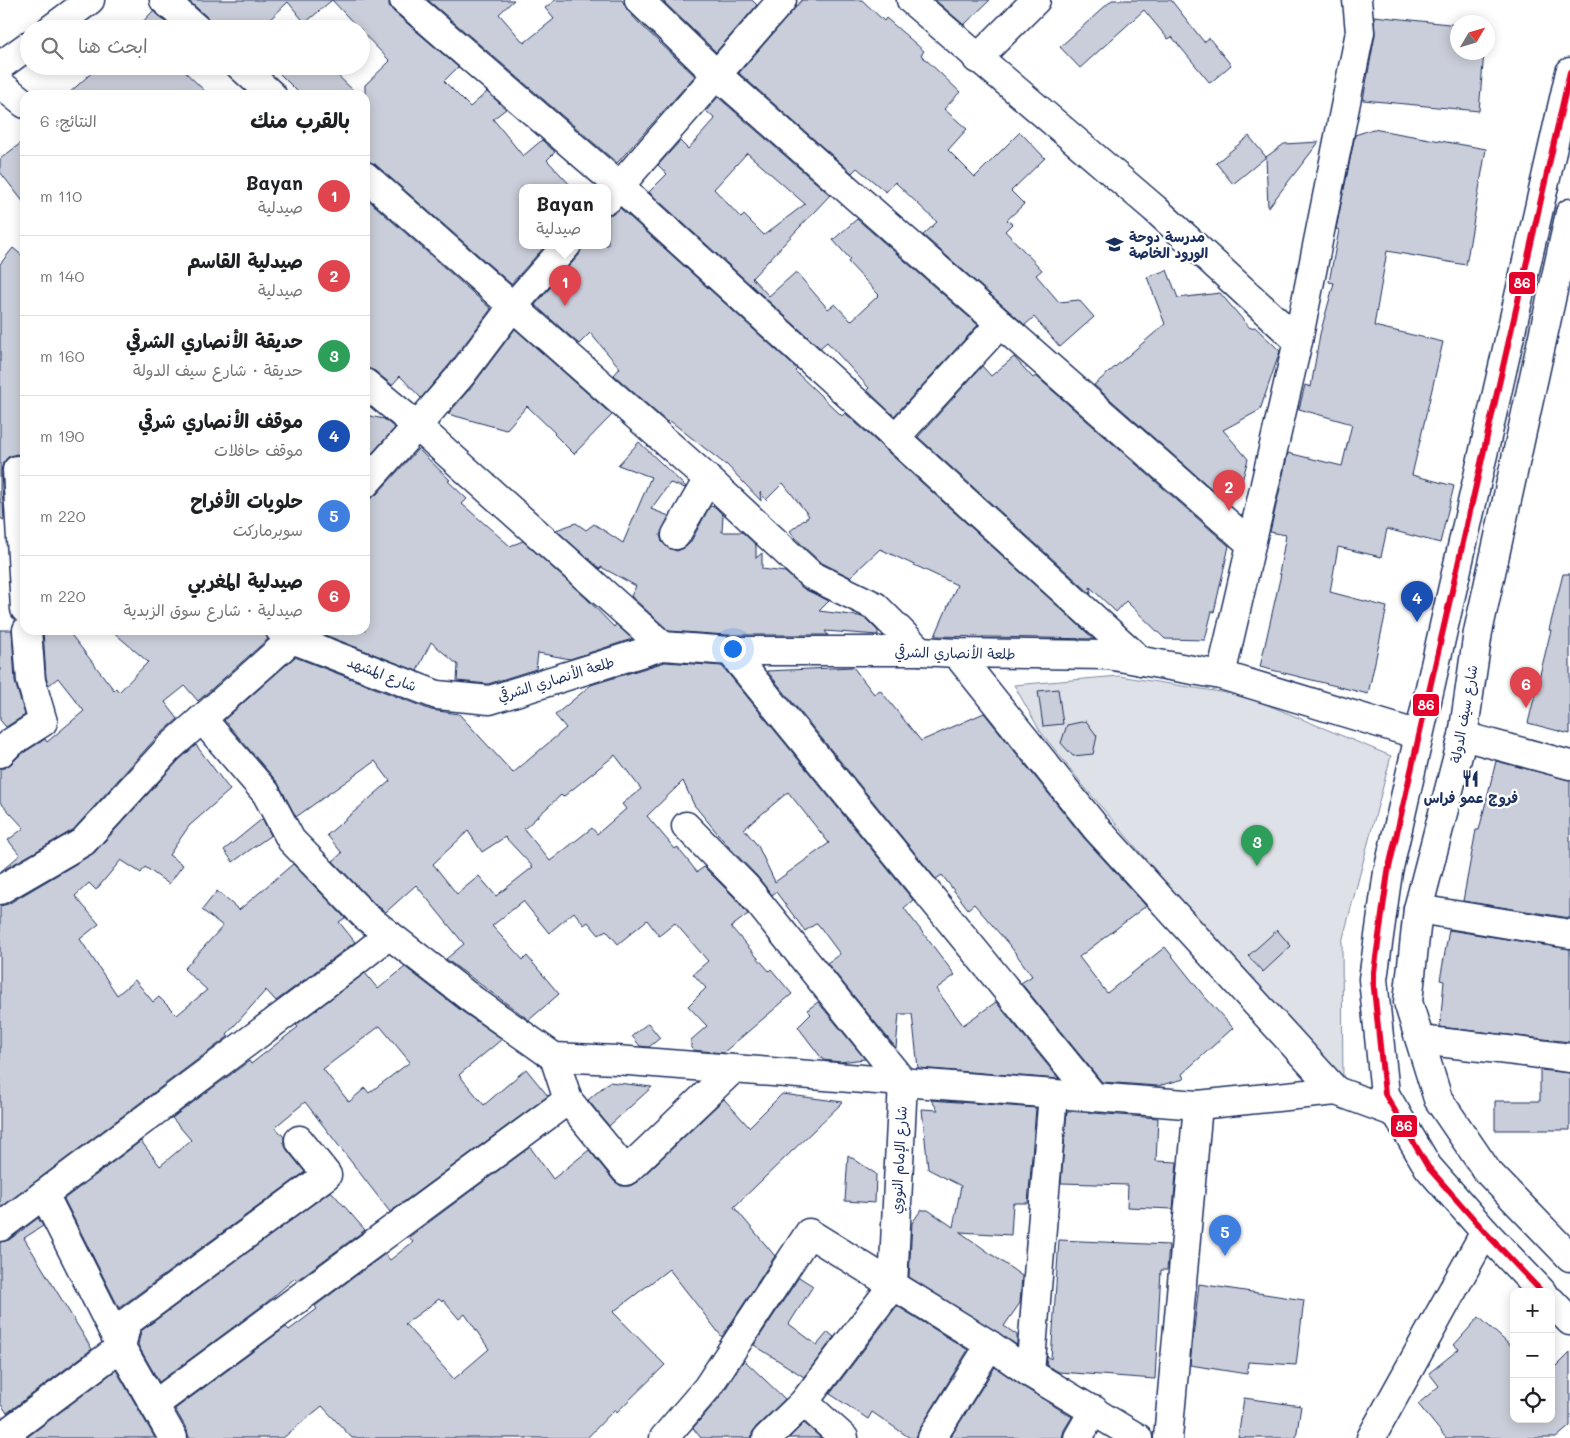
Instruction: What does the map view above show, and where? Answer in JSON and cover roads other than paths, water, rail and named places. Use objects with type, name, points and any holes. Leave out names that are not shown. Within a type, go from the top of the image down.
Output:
[{"type":"street","points":[[164,0],[187,20]]},
{"type":"street","points":[[404,0],[604,184]]},
{"type":"street","points":[[639,0],[716,74],[1251,544]]},
{"type":"street","points":[[782,0],[613,192],[895,438],[1141,661]]},
{"type":"street","points":[[911,0],[977,59],[1155,209],[1298,341]]},
{"type":"street","points":[[977,59],[1036,0]]},
{"type":"street","points":[[1221,675],[1298,341],[1360,32],[1357,0]]},
{"type":"street","points":[[0,66],[20,52]]},
{"type":"street","points":[[1538,1288],[1485,1232],[1428,1167],[1385,1094],[1373,979],[1388,872],[1570,72]]},
{"type":"street","points":[[250,75],[266,90]]},
{"type":"street","points":[[0,84],[20,100]]},
{"type":"street","points":[[370,180],[708,479],[811,575],[875,606],[920,651]]},
{"type":"street","name":"شارع سيف الدولة","points":[[1570,217],[1478,632],[1463,736],[1418,909],[1408,1002],[1438,1099],[1487,1171],[1570,1257]]},
{"type":"street","points":[[370,478],[461,375],[513,306],[563,249]]},
{"type":"street","points":[[895,438],[1000,324]]},
{"type":"street","points":[[370,388],[417,426],[663,646]]},
{"type":"street","points":[[14,471],[20,546]]},
{"type":"street","points":[[676,535],[708,479]]},
{"type":"street","points":[[3,745],[43,722],[31,681],[27,635]]},
{"type":"street","points":[[0,890],[83,842],[168,749],[202,719],[286,635]]},
{"type":"street","name":"شارع المشهد","points":[[286,635],[437,695],[490,700]]},
{"type":"street","name":"طلعة الأنصاري الشرقي","points":[[490,700],[663,646],[730,651],[920,651],[956,654],[1108,655],[1221,675],[1419,735]]},
{"type":"street","points":[[730,651],[1094,1097]]},
{"type":"street","points":[[956,654],[1096,828],[1336,1091]]},
{"type":"street","points":[[202,719],[266,793],[291,840],[365,916],[473,1000],[554,1058],[616,1060],[1198,1105],[1336,1091],[1396,1113]]},
{"type":"street","points":[[1463,736],[1570,765]]},
{"type":"street","points":[[686,826],[746,887],[903,1082]]},
{"type":"street","points":[[1418,909],[1570,934]]},
{"type":"street","points":[[0,1227],[389,935]]},
{"type":"street","points":[[1420,1040],[1516,1050],[1570,1058]]},
{"type":"street","points":[[554,1058],[568,1100],[626,1171],[733,1069]]},
{"type":"street","name":"شارع الإمام النووي","points":[[894,1284],[903,1082]]},
{"type":"street","points":[[1030,1373],[1053,1094]]},
{"type":"street","points":[[154,1405],[568,1100]]},
{"type":"street","points":[[1168,1438],[1198,1105]]},
{"type":"street","points":[[0,1438],[121,1347],[127,1322],[327,1175],[299,1140]]},
{"type":"street","points":[[44,1194],[121,1347],[173,1438]]},
{"type":"street","points":[[1381,1433],[1485,1232]]},
{"type":"street","points":[[664,1438],[707,1388],[809,1233],[894,1284],[990,1345],[1030,1373],[1138,1438]]},
{"type":"street","points":[[767,1438],[804,1402],[894,1284]]},
{"type":"street","points":[[1555,1305],[1570,1321]]},
{"type":"street","points":[[932,1438],[990,1345]]},
{"type":"street","points":[[804,1402],[844,1438]]},
{"type":"street","points":[[1078,1438],[1094,1410]]},
{"type":"place","name":"مدرسة دوحة الورود الخاصة","points":[[1115,245]]},
{"type":"place","name":"Bayan","points":[[565,306]]},
{"type":"place","name":"صيدلية القاسم","points":[[1229,511]]},
{"type":"place","name":"موقف الأنصاري شرقي","points":[[1417,622]]},
{"type":"place","name":"صيدلية المغربي","points":[[1526,708]]},
{"type":"place","name":"فروج عمو فراس","points":[[1471,778]]},
{"type":"place","name":"حديقة الأنصاري الشرقي","points":[[1257,866]]},
{"type":"place","name":"حلويات الأفراح","points":[[1225,1256]]}]
